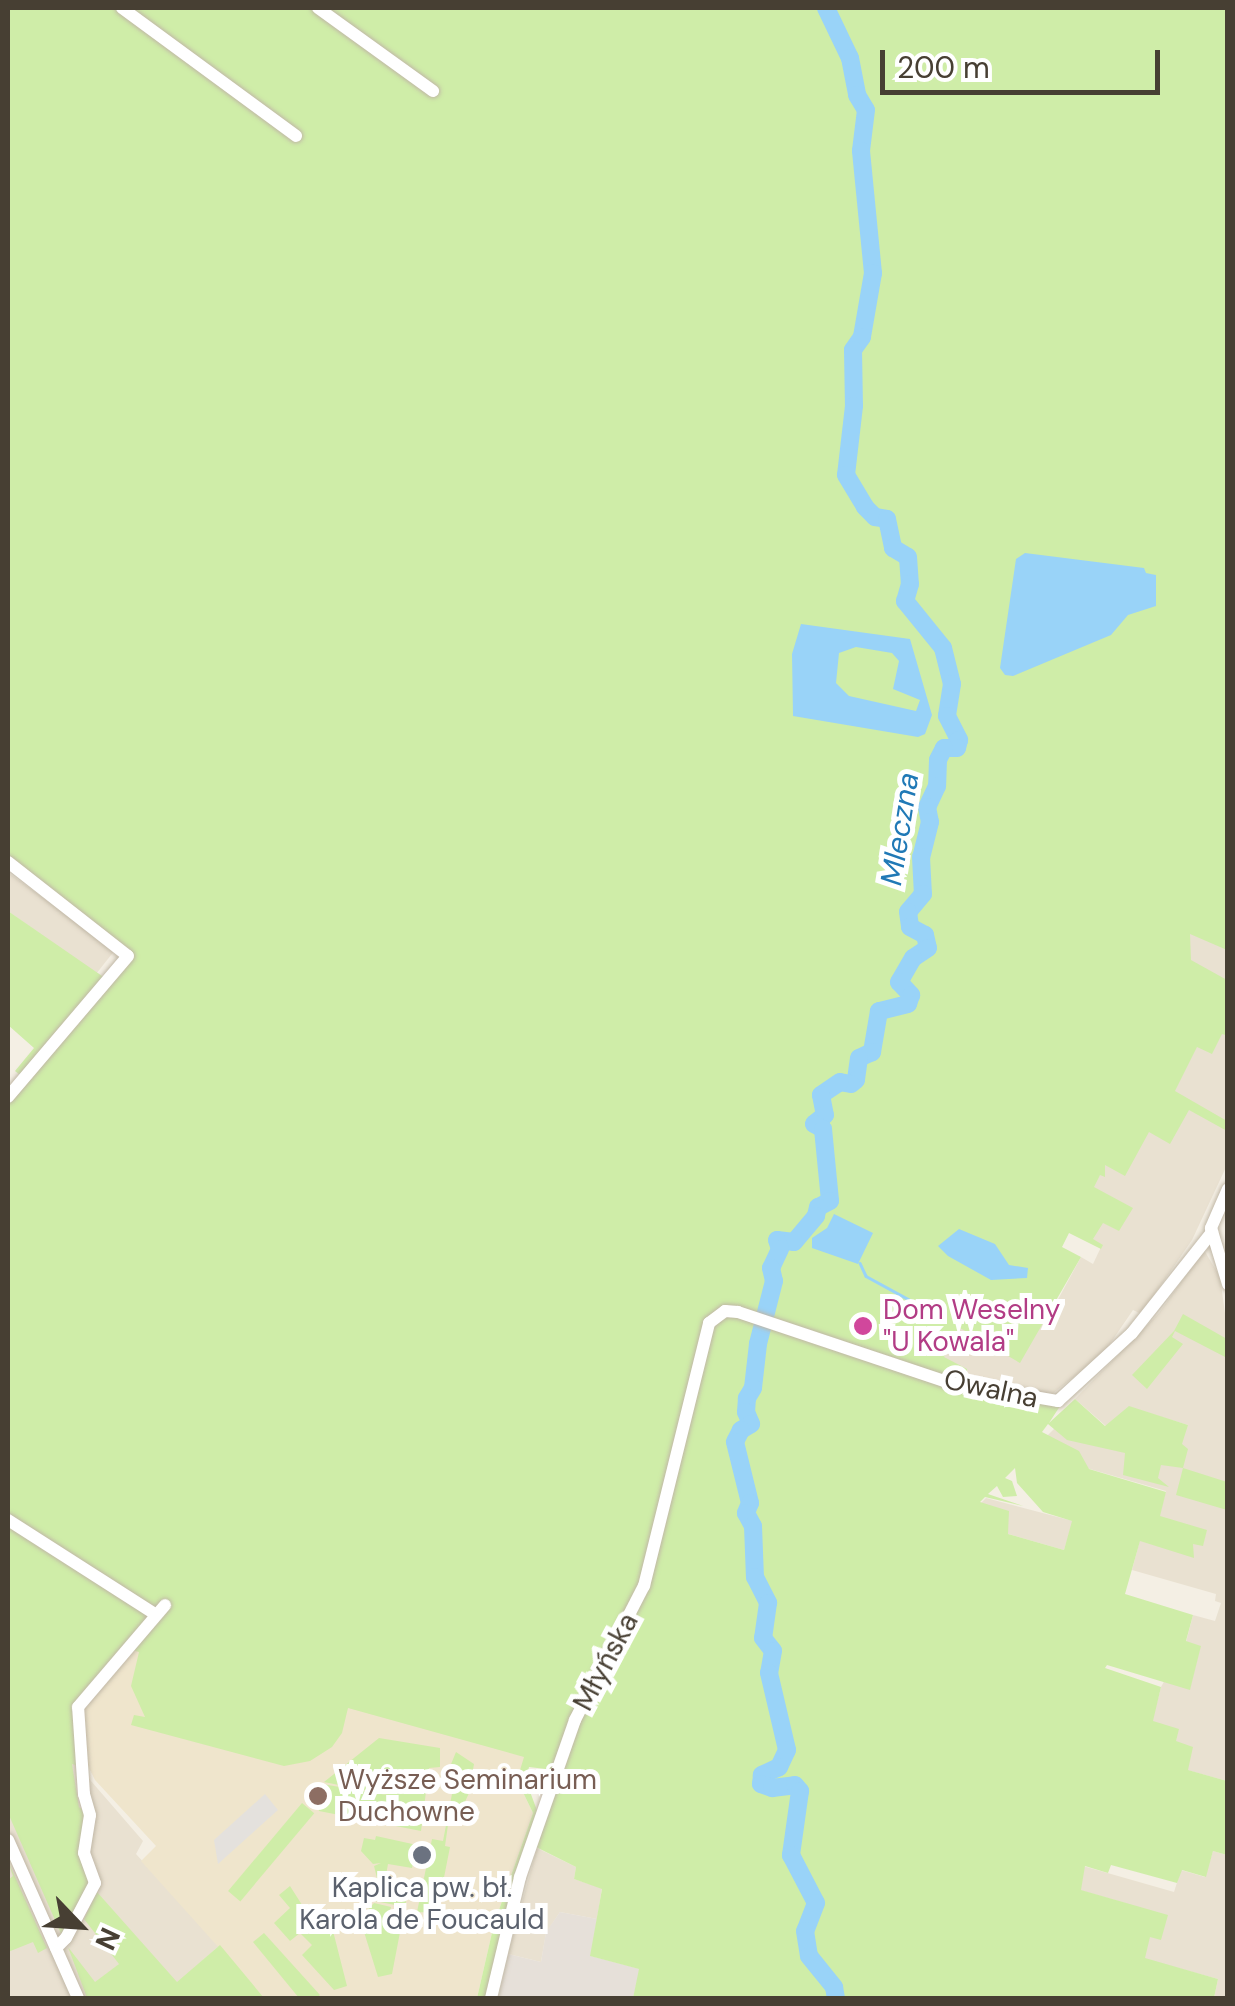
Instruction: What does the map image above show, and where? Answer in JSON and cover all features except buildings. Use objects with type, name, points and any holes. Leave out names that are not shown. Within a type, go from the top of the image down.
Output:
[{"type":"street","points":[[122,8],[296,136]]},
{"type":"street","points":[[318,8],[433,91]]},
{"type":"street","points":[[8,862],[128,956],[10,1089]]},
{"type":"street","points":[[1228,1189],[1212,1232],[1223,1257],[1228,1284]]},
{"type":"street","name":"Owalna","points":[[709,1323],[730,1311],[947,1382],[1058,1401],[1132,1333],[1212,1232]]},
{"type":"street","name":"Młyńska","points":[[490,1998],[520,1877],[575,1720],[644,1586],[709,1323]]},
{"type":"street","points":[[8,1520],[160,1609],[78,1706],[84,1794],[90,1815],[84,1853],[95,1883],[66,1938],[56,1948]]},
{"type":"street","points":[[8,1840],[78,1998]]},
{"type":"shaded area","points":[[10,874],[115,950],[96,974],[8,911]]},
{"type":"shaded area","points":[[1227,924],[1227,1009],[1165,975],[1187,931]]},
{"type":"shaded area","points":[[1203,1023],[1227,1036],[1227,1165],[1192,1240],[1141,1314],[1133,1310],[1103,1354],[1052,1394],[976,1383],[933,1371],[823,1218],[1048,1318],[1081,1257],[1093,1264],[1102,1245],[1067,1227],[1039,1156]]},
{"type":"shaded area","points":[[1204,1250],[1220,1277],[1228,1335],[1227,1781],[1187,1770],[1149,1733],[1161,1687],[1186,1642],[1193,1615],[1215,1621],[1221,1603],[1215,1601],[1216,1594],[1132,1570],[1140,1540],[1159,1516],[1166,1491],[1031,1452],[1054,1429],[1188,1425],[1129,1407],[1106,1426],[1075,1399],[1159,1313]]},
{"type":"shaded area","points":[[986,1498],[1073,1521],[1064,1550],[963,1521]]},
{"type":"shaded area","name":"Wyższe Seminarium Duchowne","points":[[127,1649],[567,1717],[525,1758],[517,1780],[533,1813],[494,1924],[477,1998],[264,1998],[141,1861],[156,1846],[95,1780],[83,1756],[82,1707]]},
{"type":"shaded area","points":[[8,1722],[78,1766],[143,1841],[136,1854],[220,1945],[177,1983],[119,1964],[109,1998],[8,1998]]},
{"type":"shaded area","points":[[265,1794],[278,1810],[218,1864],[214,1840]]},
{"type":"shaded area","points":[[537,1848],[576,1867],[574,1879],[602,1888],[597,1919],[560,1912],[546,1933],[541,1962],[508,1954]]},
{"type":"shaded area","points":[[1213,1851],[1227,1855],[1227,1998],[1214,1998],[1218,1979],[1123,1953],[1118,1901],[1069,1887],[1076,1864],[1174,1892],[1181,1870],[1205,1877]]},
{"type":"shaded area","points":[[560,1912],[597,1919],[591,1956],[640,1969],[633,1998],[498,1998],[508,1954],[541,1962],[546,1932]]},
{"type":"green space","points":[[8,8],[1227,8],[1227,950],[1190,934],[1191,960],[1227,980],[1228,1036],[1222,1034],[1212,1054],[1197,1047],[1175,1091],[1227,1121],[1227,1131],[1189,1110],[1170,1144],[1149,1132],[1125,1176],[1105,1165],[1105,1177],[1100,1175],[1094,1187],[1133,1208],[1119,1231],[1103,1223],[1093,1239],[1103,1245],[1101,1249],[1069,1233],[1062,1247],[1081,1257],[1020,1363],[960,1328],[944,1357],[967,1369],[967,1381],[1062,1403],[1049,1423],[1075,1399],[1105,1426],[1129,1406],[1188,1425],[1182,1444],[1188,1449],[1183,1468],[1161,1465],[1158,1478],[1169,1487],[1123,1475],[1125,1453],[1067,1440],[1048,1424],[1042,1432],[1079,1451],[1089,1469],[1166,1492],[1160,1516],[1207,1530],[1203,1546],[1193,1544],[1194,1558],[1140,1541],[1125,1594],[1193,1615],[1186,1641],[1201,1646],[1190,1690],[1107,1665],[1105,1668],[1161,1687],[1153,1721],[1179,1729],[1176,1741],[1193,1747],[1188,1770],[1227,1781],[1227,1855],[1213,1851],[1206,1877],[1182,1870],[1177,1883],[1111,1865],[1108,1873],[1085,1866],[1081,1890],[1168,1915],[1161,1940],[1150,1937],[1145,1958],[1218,1979],[1214,1998],[633,1998],[639,1969],[590,1956],[602,1889],[574,1879],[576,1867],[536,1847],[554,1770],[529,1767],[526,1781],[538,1813],[485,1998],[477,1998],[494,1924],[533,1813],[517,1780],[524,1757],[348,1708],[342,1733],[332,1747],[310,1761],[284,1766],[131,1725],[134,1715],[145,1717],[131,1686],[139,1652],[128,1649],[82,1707],[78,1766],[72,1764],[79,1807],[86,1812],[92,1878],[62,1936],[8,1813],[8,1103],[131,958],[8,860]],"holes":[[[1015,1468],[1017,1483],[1043,1512],[1072,1521],[1064,1550],[1008,1534],[1009,1511],[980,1502],[985,1497],[1023,1506],[988,1494],[997,1486],[1003,1497],[1017,1496],[1012,1481],[1005,1478]]]},
{"type":"green space","points":[[8,911],[105,978],[20,1075],[15,1071],[34,1048],[8,1025]]},
{"type":"green space","points":[[1183,1314],[1227,1339],[1227,1358],[1175,1331],[1172,1337],[1183,1344],[1147,1389],[1132,1375],[1174,1331]]},
{"type":"green space","points":[[1183,1468],[1227,1482],[1227,1510],[1176,1495]]},
{"type":"green space","points":[[379,1738],[440,1748],[440,1767],[429,1768],[421,1831],[319,1811],[315,1797],[322,1784],[393,1796],[324,1782]]},
{"type":"green space","points":[[456,1752],[474,1764],[469,1793],[454,1826],[448,1825],[445,1846],[450,1847],[437,1913],[417,1912],[432,1839],[443,1841],[456,1773],[449,1769]]},
{"type":"green space","points":[[302,1803],[314,1813],[240,1901],[228,1891]]},
{"type":"green space","points":[[376,1836],[417,1845],[412,1868],[388,1864],[385,1881],[409,1886],[405,1907],[375,1901],[378,1882],[374,1866],[381,1863],[373,1864],[361,1851],[364,1838],[375,1840]]},
{"type":"green space","points":[[8,1861],[47,1948],[38,1953],[33,1942],[8,1952],[8,1880],[13,1876]]},
{"type":"green space","points":[[290,1886],[311,1919],[300,1932],[313,1921],[332,1927],[347,1986],[334,1990],[302,1955],[312,1945],[300,1933],[290,1941],[274,1923],[290,1908],[279,1895]]},
{"type":"green space","points":[[97,1892],[177,1982],[220,1945],[264,1998],[87,1998],[68,1947],[95,1982],[119,1964],[84,1919]]},
{"type":"green space","points":[[374,1903],[391,1907],[387,1924],[401,1927],[392,1974],[378,1977],[360,1919]]},
{"type":"green space","points":[[264,1933],[320,1995],[317,1998],[299,1998],[253,1942]]},
{"type":"water","points":[[1025,553],[1144,568],[1146,573],[1156,575],[1156,606],[1128,615],[1111,635],[1013,676],[1005,675],[1000,668],[1016,559]]},
{"type":"water","points":[[801,624],[910,639],[932,715],[925,734],[918,737],[793,716],[792,654]],"holes":[[[856,647],[892,653],[899,661],[893,689],[920,700],[916,711],[849,696],[836,683],[839,653]]]},
{"type":"water","points":[[834,1214],[873,1233],[858,1264],[812,1248],[812,1238],[827,1228]]},
{"type":"water","points":[[959,1229],[995,1244],[1009,1265],[1028,1268],[1027,1278],[991,1280],[948,1256],[938,1246]]},
{"type":"waterway","name":"Mleczna","points":[[826,8],[850,58],[857,95],[866,110],[861,151],[873,273],[862,337],[853,350],[854,406],[846,475],[865,507],[875,517],[887,519],[893,548],[908,557],[910,584],[905,601],[943,648],[952,684],[947,716],[959,740],[957,748],[944,748],[938,760],[937,786],[927,807],[930,822],[921,857],[923,894],[908,912],[910,927],[925,935],[928,948],[913,958],[899,982],[911,995],[908,1004],[879,1011],[872,1052],[859,1058],[856,1080],[851,1084],[840,1082],[821,1095],[825,1115],[814,1124],[823,1129],[830,1201],[818,1207],[816,1216],[794,1242],[777,1240],[780,1249],[771,1268],[774,1281],[758,1344],[753,1388],[747,1398],[746,1412],[751,1424],[741,1430],[735,1442],[750,1503],[746,1513],[753,1526],[755,1577],[768,1603],[763,1638],[773,1651],[769,1673],[787,1750],[779,1767],[762,1775],[761,1784],[772,1788],[795,1785],[800,1791],[791,1855],[816,1903],[805,1931],[809,1956],[834,1987],[836,1998]]},
{"type":"waterway","points":[[860,1263],[866,1276],[934,1313]]},
{"type":"place","name":"Dom Weselny \"U Kowala\"","points":[[863,1326]]},
{"type":"place","name":"Wyższe Seminarium Duchowne","points":[[318,1796]]},
{"type":"place","name":"Kaplica pw. bł. Karola de Foucauld","points":[[422,1855]]}]
